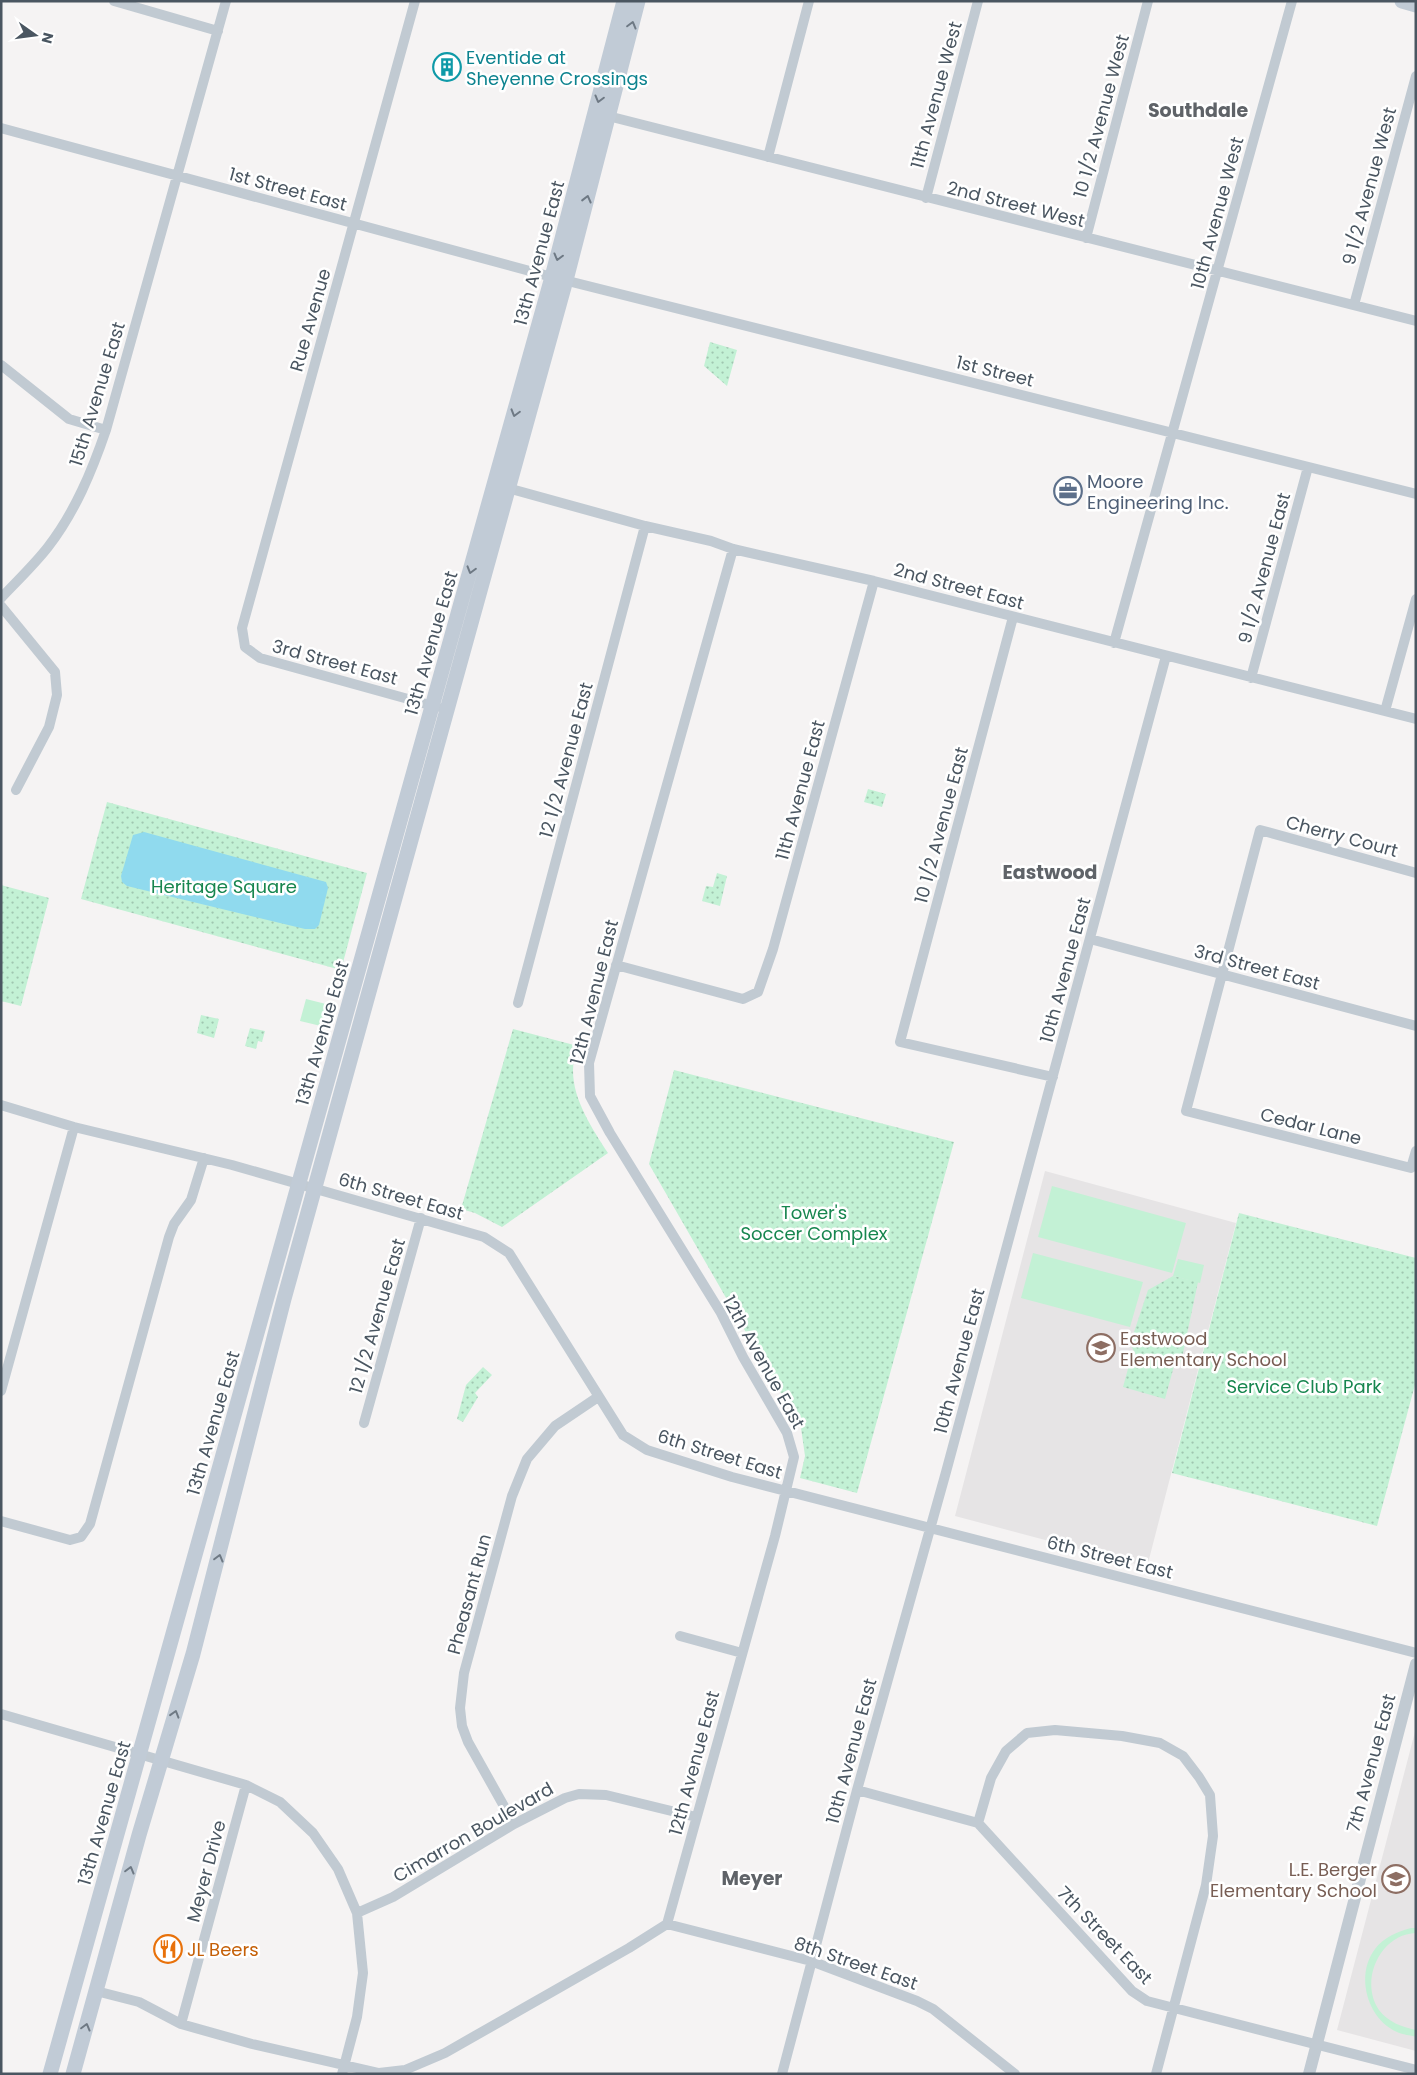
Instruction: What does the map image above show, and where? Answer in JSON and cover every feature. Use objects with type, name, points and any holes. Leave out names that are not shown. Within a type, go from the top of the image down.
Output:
[{"type":"main road","name":"13th Avenue East","points":[[50,2074],[299,1184],[440,708],[502,487],[559,278],[624,1]]},
{"type":"main road","points":[[559,278],[608,116],[638,1]]},
{"type":"main road","points":[[1402,1],[1416,5]]},
{"type":"main road","name":"13th Avenue East","points":[[73,2074],[161,1761],[196,1645],[284,1299],[315,1188],[440,708]]},
{"type":"street","points":[[114,1],[218,31]]},
{"type":"street","name":"15th Avenue East","points":[[1,598],[33,565],[64,522],[94,466],[106,430],[226,1]]},
{"type":"street","name":"Rue Avenue","points":[[245,647],[242,628],[415,1]]},
{"type":"street","points":[[768,157],[809,1]]},
{"type":"street","name":"11th Avenue West","points":[[926,198],[978,1]]},
{"type":"street","name":"10 1/2 Avenue West","points":[[1086,238],[1148,1]]},
{"type":"street","name":"10th Avenue West","points":[[1173,433],[1292,1]]},
{"type":"street","name":"9 1/2 Avenue West","points":[[1354,305],[1416,76]]},
{"type":"street","name":"2nd Street West","points":[[608,116],[1416,321]]},
{"type":"street","name":"1st Street East","points":[[1,128],[177,177],[559,278]]},
{"type":"street","name":"1st Street","points":[[559,278],[1416,494]]},
{"type":"street","points":[[1,365],[69,419],[106,430]]},
{"type":"street","points":[[1114,643],[1173,433]]},
{"type":"street","name":"9 1/2 Avenue East","points":[[1252,678],[1308,467]]},
{"type":"street","name":"2nd Street East","points":[[502,487],[645,526],[711,541],[733,549],[874,581],[1416,719]]},
{"type":"street","name":"12 1/2 Avenue East","points":[[518,1003],[645,526]]},
{"type":"street","name":"12th Avenue East","points":[[667,1924],[794,1457],[787,1433],[720,1313],[610,1133],[590,1096],[589,1063],[733,549]]},
{"type":"street","name":"11th Avenue East","points":[[616,965],[743,999],[758,992],[772,949],[874,581]]},
{"type":"street","points":[[1385,711],[1416,599]]},
{"type":"street","points":[[1,606],[55,672],[58,694],[50,727],[16,790]]},
{"type":"street","name":"10 1/2 Avenue East","points":[[1014,617],[900,1042],[1053,1078]]},
{"type":"street","name":"3rd Street East","points":[[245,647],[260,658],[440,708]]},
{"type":"street","name":"10th Avenue East","points":[[782,2074],[857,1790],[949,1462],[1166,656]]},
{"type":"street","name":"Cherry Court","points":[[1222,974],[1260,830],[1416,873]]},
{"type":"street","name":"3rd Street East","points":[[1090,939],[1416,1026]]},
{"type":"street","name":"Cedar Lane","points":[[1222,974],[1186,1111],[1411,1168],[1416,1151]]},
{"type":"street","name":"6th Street East","points":[[1,1105],[74,1127],[204,1158],[315,1188],[484,1237],[509,1253],[623,1435],[647,1450],[732,1477],[1416,1653]]},
{"type":"street","points":[[1,1391],[74,1127]]},
{"type":"street","points":[[1,1521],[70,1540],[81,1537],[90,1524],[169,1237],[174,1224],[190,1200],[204,1158]]},
{"type":"street","name":"12 1/2 Avenue East","points":[[364,1423],[421,1218]]},
{"type":"street","name":"Pheasant Run","points":[[514,1824],[468,1742],[462,1726],[460,1708],[464,1673],[512,1496],[527,1459],[555,1426],[598,1397]]},
{"type":"street","points":[[680,1636],[742,1653]]},
{"type":"street","name":"7th Avenue East","points":[[1309,2074],[1416,1664]]},
{"type":"street","points":[[1,1714],[246,1786],[280,1802],[313,1832],[338,1868],[357,1913],[363,1973],[357,2017],[343,2070]]},
{"type":"street","points":[[857,1790],[978,1823],[991,1778],[1006,1751],[1027,1732],[1055,1730],[1122,1736],[1160,1743],[1183,1756],[1210,1795],[1213,1836],[1206,1885],[1156,2074]]},
{"type":"street","name":"Meyer Drive","points":[[181,2024],[246,1786]]},
{"type":"street","name":"Cimarron Boulevard","points":[[357,1913],[393,1897],[514,1824],[565,1798],[579,1794],[623,1798],[696,1817]]},
{"type":"street","name":"7th Street East","points":[[978,1823],[1132,1991],[1147,2000],[1174,2009],[1416,2070]]},
{"type":"street","points":[[96,1991],[139,2002],[181,2024],[343,2070],[379,2073],[405,2070],[436,2058],[629,1948],[667,1924]]},
{"type":"street","name":"8th Street East","points":[[667,1924],[811,1961],[933,2009],[1015,2074]]},
{"type":"shaded area","name":"Eastwood Elementary School","points":[[1045,1171],[1236,1223],[1147,1567],[955,1516]]},
{"type":"shaded area","name":"L.E. Berger Elementary School","points":[[1416,1728],[1416,2051],[1337,2030]]},
{"type":"green space","points":[[710,342],[737,350],[727,386],[704,366]]},
{"type":"green space","points":[[868,789],[886,794],[882,807],[864,802]]},
{"type":"green space","name":"Heritage Square","points":[[107,802],[367,873],[341,970],[81,899]]},
{"type":"green space","points":[[717,873],[727,876],[720,906],[702,901],[706,886],[713,887]]},
{"type":"green space","points":[[1,885],[49,898],[21,1006],[1,1001]]},
{"type":"green space","points":[[306,999],[326,1004],[321,1026],[300,1021]]},
{"type":"green space","points":[[201,1015],[219,1019],[214,1038],[197,1033]]},
{"type":"green space","points":[[250,1028],[265,1031],[262,1042],[258,1041],[256,1049],[245,1046]]},
{"type":"green space","points":[[513,1029],[578,1046],[573,1074],[575,1088],[586,1116],[608,1153],[502,1227],[475,1213],[461,1209]]},
{"type":"green space","name":"Tower's Soccer Complex","points":[[674,1070],[954,1142],[857,1493],[800,1478],[805,1456],[801,1428],[649,1164]]},
{"type":"green space","points":[[1052,1186],[1186,1223],[1172,1273],[1038,1237]]},
{"type":"green space","name":"Service Club Park","points":[[1239,1213],[1416,1258],[1416,1381],[1377,1526],[1172,1473]]},
{"type":"green space","points":[[1033,1253],[1143,1282],[1130,1327],[1021,1298]]},
{"type":"green space","points":[[1178,1259],[1204,1265],[1200,1283],[1173,1276]]},
{"type":"green space","points":[[1173,1276],[1198,1282],[1182,1358],[1179,1366],[1174,1366],[1165,1399],[1123,1387],[1132,1354],[1136,1355],[1130,1344],[1148,1290]]},
{"type":"green space","points":[[483,1367],[492,1375],[475,1393],[478,1397],[463,1422],[457,1419],[466,1385]]},
{"type":"green space","points":[[1416,1928],[1416,1933],[1403,1935],[1392,1941],[1383,1950],[1376,1961],[1372,1973],[1371,1986],[1373,1998],[1379,2010],[1396,2023],[1416,2030],[1416,2037],[1397,2032],[1378,2017],[1367,1995],[1365,1983],[1369,1959],[1375,1949],[1391,1935]]},
{"type":"water","points":[[144,832],[326,882],[328,888],[319,925],[315,929],[305,929],[127,886],[122,882],[121,876],[133,835]]},
{"type":"place","name":"Eventide at Sheyenne Crossings","points":[[447,67]]},
{"type":"place","name":"Moore Engineering Inc.","points":[[1068,491]]},
{"type":"place","name":"Eastwood Elementary School","points":[[1101,1348]]},
{"type":"place","name":"L.E. Berger Elementary School","points":[[1396,1879]]},
{"type":"place","name":"JL Beers","points":[[168,1949]]},
{"type":"district","name":"Southdale","points":[[1198,110]]},
{"type":"district","name":"Eastwood","points":[[1050,872]]},
{"type":"district","name":"Meyer","points":[[752,1878]]}]
